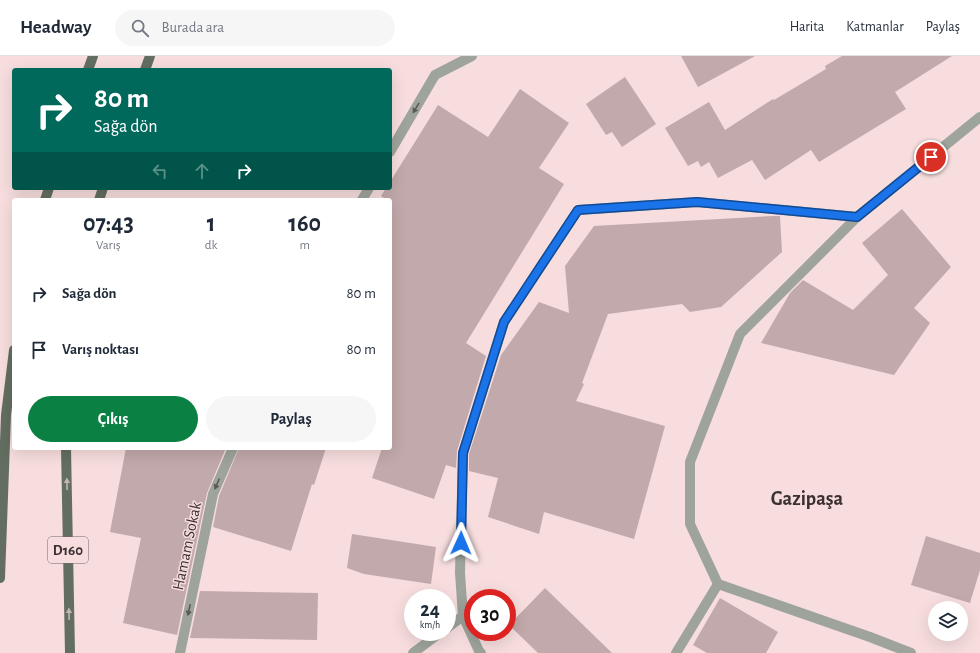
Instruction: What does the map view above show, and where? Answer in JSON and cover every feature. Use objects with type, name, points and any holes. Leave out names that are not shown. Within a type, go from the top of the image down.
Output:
[{"type":"main road","points":[[89,68],[93,56]]},
{"type":"main road","points":[[146,68],[150,56]]},
{"type":"main road","points":[[0,578],[6,415],[12,366]]},
{"type":"main road","name":"D160","points":[[66,450],[70,653]]},
{"type":"street","points":[[392,149],[435,75],[472,56]]},
{"type":"street","points":[[911,653],[870,637],[718,584],[690,524],[690,462],[740,334],[857,217],[980,117]]},
{"type":"street","points":[[481,653],[462,616],[460,573],[463,453],[504,322],[578,210],[697,202],[857,217]]},
{"type":"street","name":"Hamam Sokak","points":[[180,653],[213,494],[232,450]]},
{"type":"street","points":[[676,653],[718,584]]},
{"type":"street","points":[[456,621],[462,616]]},
{"type":"street","points":[[413,653],[429,641]]},
{"type":"building","points":[[681,56],[755,56],[698,87]]},
{"type":"building","points":[[842,56],[952,56],[895,92],[906,109],[819,162],[811,150],[765,180],[752,160],[718,178],[709,162],[701,167],[698,161],[688,166],[665,128],[709,102],[725,130],[773,99],[774,100],[826,69],[825,66]]},
{"type":"building","points":[[625,77],[656,124],[622,147],[612,132],[606,135],[586,104]]},
{"type":"building","points":[[520,89],[569,123],[539,168],[564,184],[466,343],[486,356],[457,451],[456,468],[446,465],[434,499],[372,478],[381,450],[392,450],[392,198],[384,198],[381,196],[385,190],[392,190],[392,179],[438,105],[488,137]]},
{"type":"building","points":[[902,209],[951,267],[914,308],[930,323],[894,375],[761,343],[790,293],[803,280],[853,310],[888,275],[862,243]]},
{"type":"building","points":[[780,216],[782,252],[721,307],[690,312],[682,304],[608,314],[582,383],[584,384],[576,401],[665,426],[634,539],[544,512],[539,534],[488,517],[498,478],[469,471],[469,454],[501,355],[539,302],[569,313],[565,266],[594,226]]},
{"type":"building","points":[[126,450],[225,450],[207,493],[177,635],[123,623],[141,538],[110,532]]},
{"type":"building","points":[[238,450],[325,450],[314,485],[312,484],[291,551],[213,527],[219,496]]},
{"type":"building","points":[[352,534],[436,547],[431,584],[364,574],[347,568]]},
{"type":"building","points":[[926,536],[980,553],[980,570],[970,603],[968,601],[963,601],[911,585]]},
{"type":"building","points":[[545,588],[612,653],[538,653],[516,632],[516,618]]},
{"type":"building","points":[[200,591],[318,593],[317,640],[190,638]]},
{"type":"building","points":[[720,598],[778,632],[766,653],[707,653],[693,645]]},
{"type":"district","name":"Gazipaşa","points":[[807,499]]},
{"type":"route","points":[[461,543],[463,453],[504,322],[578,210],[697,202],[857,217],[931,157]]}]
